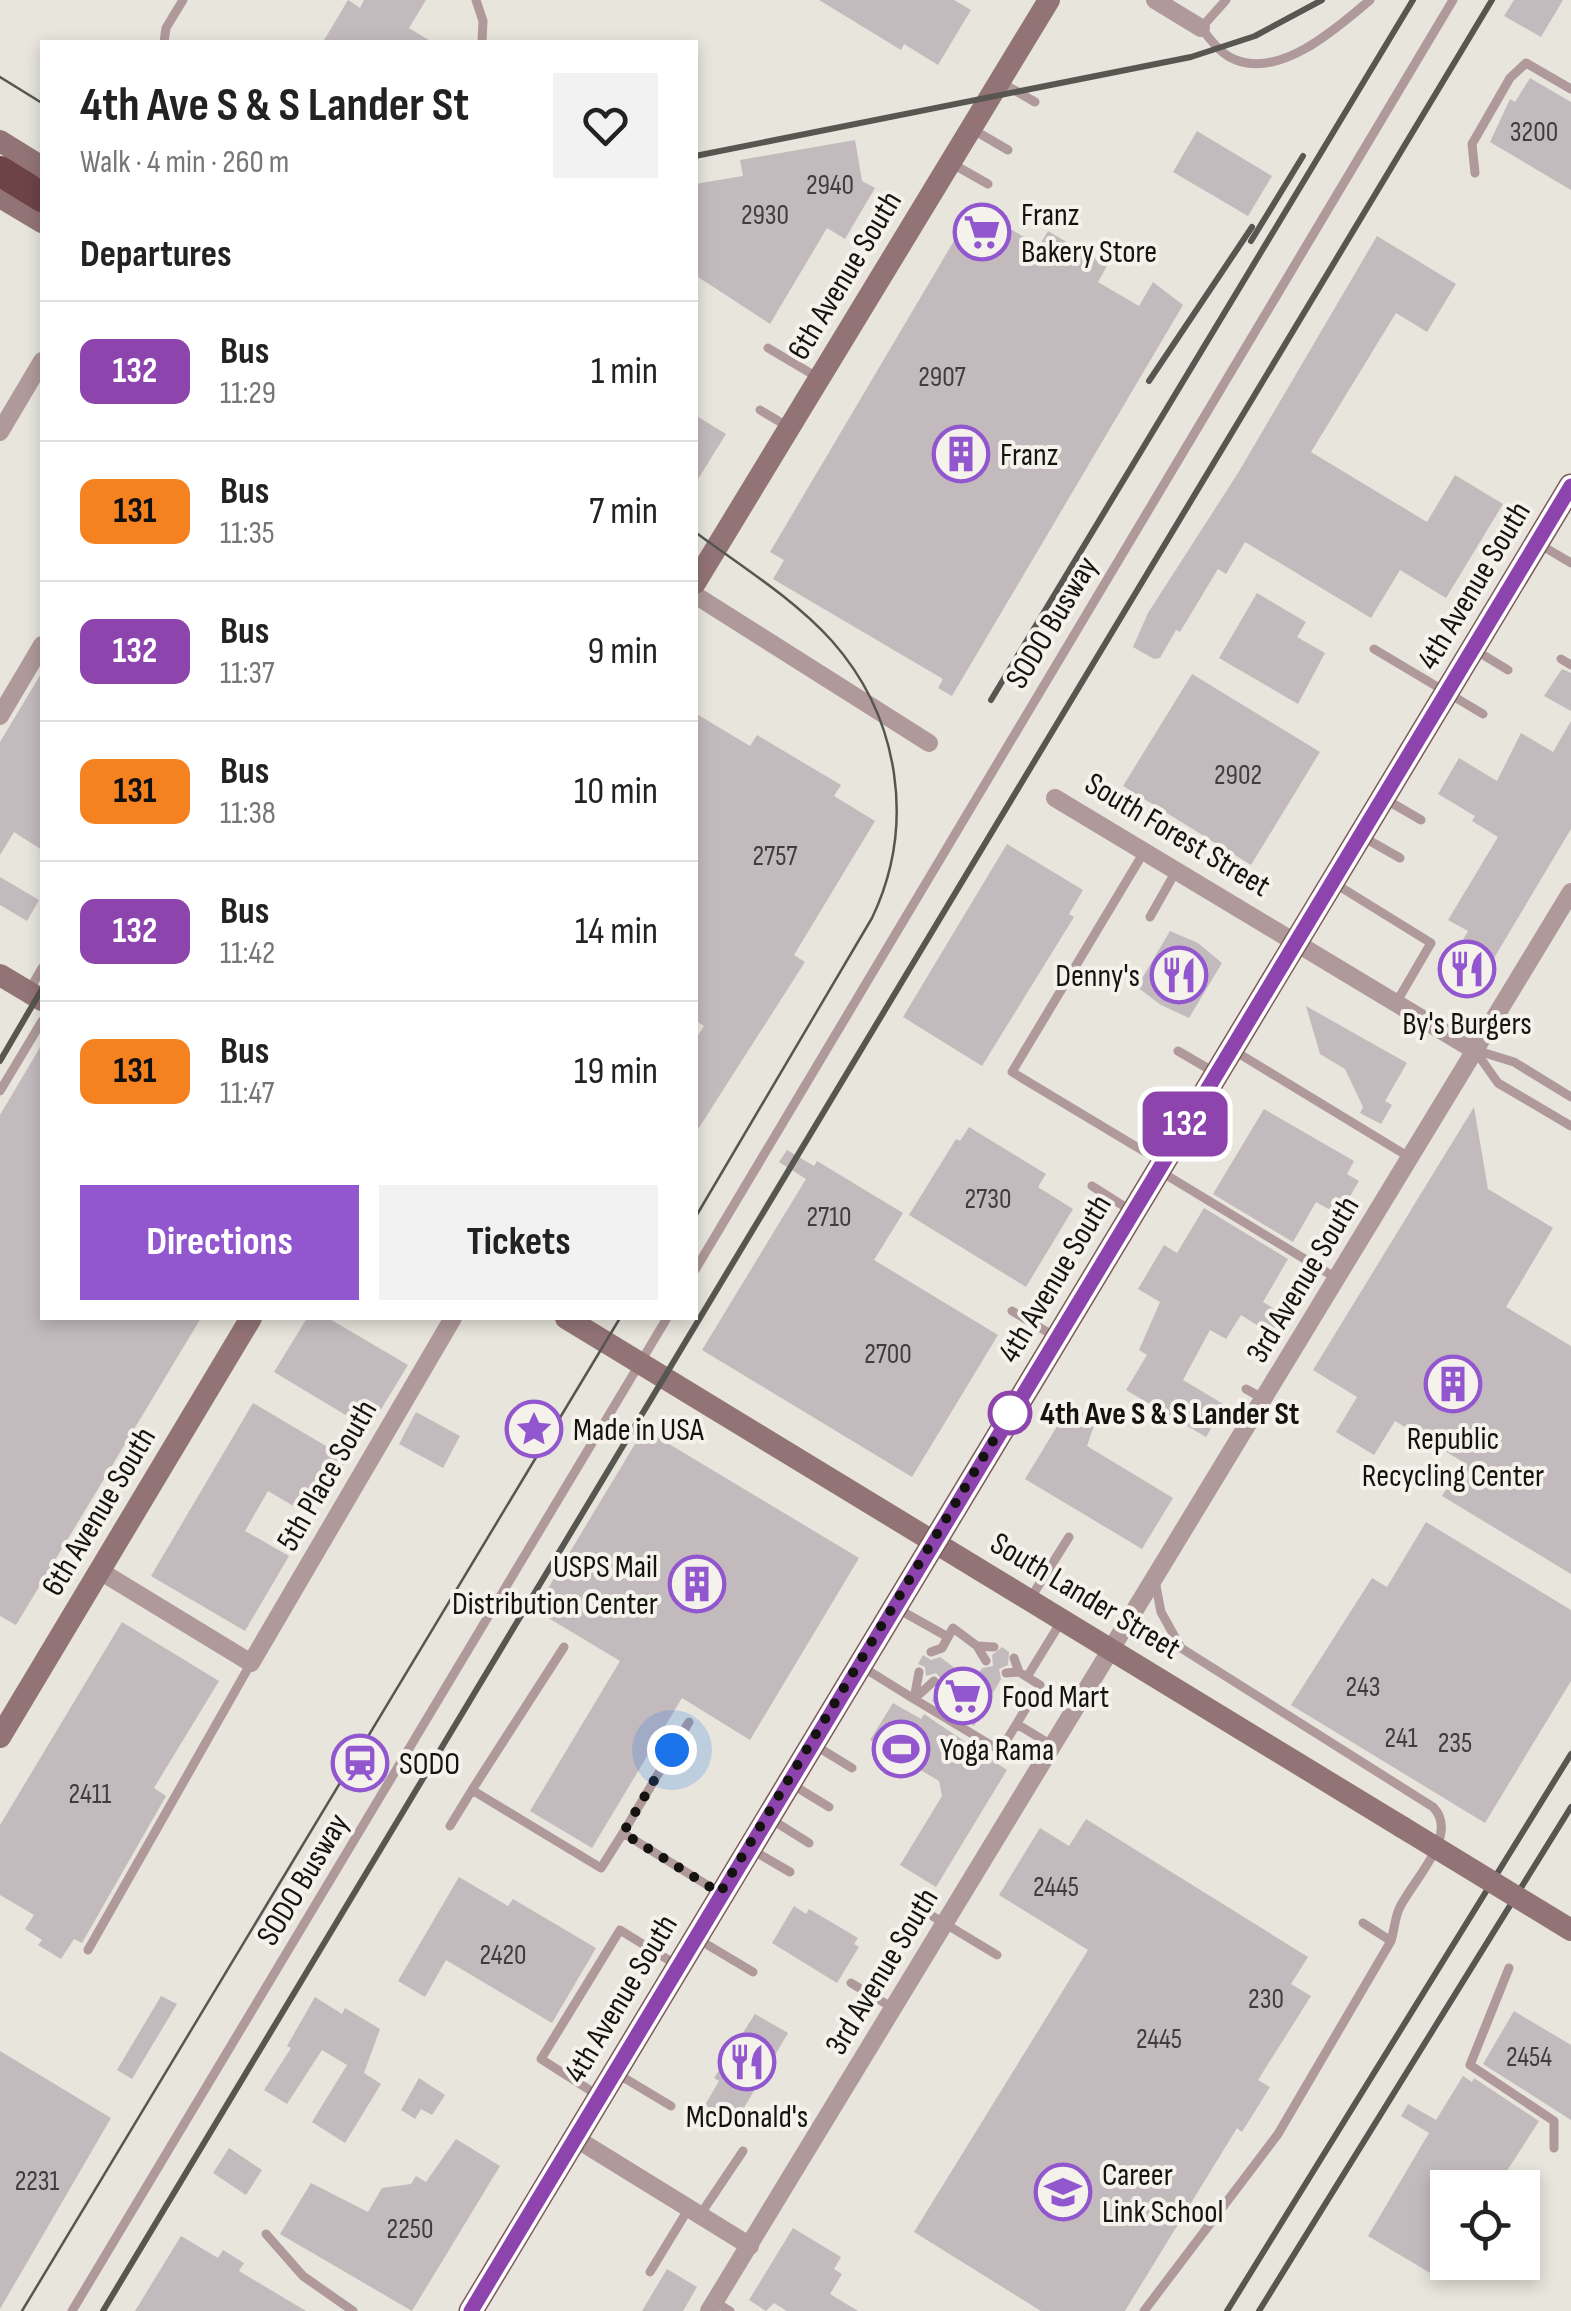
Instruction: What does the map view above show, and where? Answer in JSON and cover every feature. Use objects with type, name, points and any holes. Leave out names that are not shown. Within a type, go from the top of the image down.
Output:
[{"type":"highway","points":[[0,171],[40,195]]},
{"type":"main road","name":"6th Avenue South","points":[[698,578],[1049,0]]},
{"type":"main road","points":[[0,141],[40,166]]},
{"type":"main road","points":[[0,197],[40,221]]},
{"type":"main road","name":"4th Avenue South","points":[[471,2311],[786,1781],[1571,486]]},
{"type":"main road","points":[[0,975],[35,996]]},
{"type":"main road","name":"6th Avenue South","points":[[0,1738],[250,1320]]},
{"type":"main road","name":"South Lander Street","points":[[569,1320],[1571,1928]]},
{"type":"street","points":[[1155,0],[1201,28]]},
{"type":"street","points":[[0,432],[40,363]]},
{"type":"street","points":[[698,597],[929,742]]},
{"type":"street","points":[[0,716],[40,648]]},
{"type":"street","name":"South Forest Street","points":[[1055,798],[1474,1050]]},
{"type":"street","name":"3rd Avenue South","points":[[718,2308],[750,2246],[893,2008],[937,1919],[1054,1746],[1571,892]]},
{"type":"street","name":"5th Place South","points":[[250,1663],[452,1320]]},
{"type":"street","points":[[100,1571],[250,1663]]},
{"type":"street","points":[[575,2138],[750,2246]]},
{"type":"lane","points":[[164,40],[166,28],[183,0]]},
{"type":"lane","points":[[476,0],[483,21],[482,40]]},
{"type":"lane","points":[[1226,0],[1201,28],[1234,60],[1255,64],[1285,56],[1328,36],[1370,0]]},
{"type":"lane","name":"SODO Busway","points":[[698,1265],[1453,0]]},
{"type":"lane","points":[[1475,174],[1472,144],[1510,78],[1526,62],[1571,90]]},
{"type":"lane","points":[[1000,81],[1035,102]]},
{"type":"lane","points":[[971,128],[1008,150]]},
{"type":"lane","points":[[950,162],[988,184]]},
{"type":"lane","points":[[768,348],[819,378]]},
{"type":"lane","points":[[760,410],[790,428]]},
{"type":"lane","points":[[1537,542],[1571,563]]},
{"type":"lane","points":[[1472,649],[1508,670]]},
{"type":"lane","points":[[1374,650],[1482,714]]},
{"type":"lane","points":[[1560,659],[1571,665]]},
{"type":"lane","points":[[1382,798],[1422,820]]},
{"type":"lane","points":[[1360,835],[1400,858]]},
{"type":"lane","points":[[1144,852],[1012,1072],[1336,1278]]},
{"type":"lane","points":[[1150,916],[1176,871]]},
{"type":"lane","points":[[1332,882],[1430,943],[1396,1002]]},
{"type":"lane","points":[[0,1091],[40,1024]]},
{"type":"lane","points":[[1230,1049],[1409,1157]]},
{"type":"lane","points":[[1474,1050],[1514,1062],[1571,1096]]},
{"type":"lane","points":[[1474,1050],[1498,1083],[1571,1126]]},
{"type":"lane","points":[[1178,1051],[1216,1074]]},
{"type":"lane","points":[[1148,1105],[1184,1126]]},
{"type":"lane","points":[[1092,1186],[1132,1212]]},
{"type":"lane","points":[[1012,1311],[1056,1337]]},
{"type":"lane","name":"SODO Busway","points":[[72,2311],[666,1320]]},
{"type":"lane","points":[[1246,1389],[1265,1399]]},
{"type":"lane","points":[[1030,1599],[1069,1537]]},
{"type":"lane","points":[[1144,2311],[1278,2134],[1392,1941],[1398,1910],[1443,1831],[1440,1814],[1181,1648],[1161,1612],[1155,1580]]},
{"type":"lane","points":[[893,1606],[948,1637]]},
{"type":"lane","points":[[1023,1675],[1062,1619]]},
{"type":"lane","points":[[932,1652],[942,1648],[953,1628],[977,1646],[986,1660]]},
{"type":"lane","points":[[977,1646],[994,1646]]},
{"type":"lane","points":[[450,1826],[564,1647]]},
{"type":"lane","points":[[942,1648],[946,1661]]},
{"type":"lane","points":[[1014,1658],[1023,1675]]},
{"type":"lane","points":[[88,1950],[250,1663]]},
{"type":"lane","points":[[857,1664],[994,1746],[1008,1738],[1040,1685],[1023,1675],[1006,1672]]},
{"type":"lane","points":[[914,1699],[920,1672]]},
{"type":"lane","points":[[914,1699],[934,1681]]},
{"type":"lane","points":[[472,1790],[601,1868],[689,1722]]},
{"type":"lane","points":[[1017,1724],[1054,1746]]},
{"type":"lane","points":[[810,1742],[852,1768]]},
{"type":"lane","points":[[786,1781],[829,1807]]},
{"type":"lane","points":[[766,1816],[809,1843]]},
{"type":"lane","points":[[623,1833],[720,1893]]},
{"type":"lane","points":[[747,1847],[790,1872]]},
{"type":"lane","points":[[1551,1914],[1571,1928]]},
{"type":"lane","points":[[937,1919],[997,1955]]},
{"type":"lane","points":[[1363,1923],[1392,1941]]},
{"type":"lane","points":[[600,2096],[542,2059],[620,1930],[677,1966]]},
{"type":"lane","points":[[694,1937],[753,1972]]},
{"type":"lane","points":[[1509,1968],[1470,2064],[1554,2121],[1554,2148]]},
{"type":"lane","points":[[851,1984],[893,2008]]},
{"type":"lane","points":[[614,2072],[671,2106]]},
{"type":"lane","points":[[650,2272],[744,2150]]},
{"type":"lane","points":[[266,2234],[303,2276],[353,2311]]},
{"type":"building","points":[[348,0],[360,8],[364,0],[426,0],[409,28],[429,40],[324,40]]},
{"type":"building","points":[[819,0],[954,0],[971,10],[938,65],[904,44],[901,50]]},
{"type":"building","points":[[1514,0],[1563,0],[1541,37],[1504,16]]},
{"type":"building","points":[[1530,78],[1571,102],[1571,190],[1490,142],[1510,99],[1515,102]]},
{"type":"building","points":[[1197,131],[1272,176],[1248,216],[1173,172]]},
{"type":"building","points":[[855,140],[862,181],[875,188],[845,239],[827,228],[770,324],[698,277],[698,184],[743,176],[740,160]]},
{"type":"building","name":"Franz","points":[[974,207],[1039,246],[1048,231],[1107,266],[1098,282],[1139,306],[1153,282],[1183,305],[952,696],[938,688],[943,679],[773,579],[784,560],[770,552]]},
{"type":"building","points":[[1377,236],[1456,284],[1427,332],[1396,313],[1311,452],[1427,522],[1455,475],[1503,504],[1446,598],[1400,570],[1371,618],[1245,542],[1226,574],[1218,569],[1180,632],[1176,630],[1160,658],[1154,659],[1133,647],[1148,613],[1238,473]]},
{"type":"building","points":[[698,417],[726,434],[698,479]]},
{"type":"building","points":[[1257,593],[1306,622],[1297,637],[1325,653],[1298,704],[1219,658]]},
{"type":"building","points":[[1562,669],[1571,673],[1571,711],[1544,696]]},
{"type":"building","points":[[1192,674],[1320,752],[1251,865],[1123,786]]},
{"type":"building","points":[[40,675],[40,849],[14,832],[0,855],[0,742]]},
{"type":"building","points":[[698,715],[750,746],[757,735],[841,785],[834,796],[875,821],[794,955],[805,962],[698,1129],[698,1035],[704,1026],[698,1022]]},
{"type":"building","points":[[1571,721],[1571,829],[1472,995],[1442,977],[1468,931],[1448,920],[1498,837],[1472,821],[1475,816],[1438,794],[1459,758],[1497,781],[1521,733],[1553,752]]},
{"type":"building","points":[[1007,844],[1083,890],[1069,914],[1074,917],[982,1066],[903,1017]]},
{"type":"building","points":[[0,877],[39,900],[27,921],[0,905]]},
{"type":"building","name":"Denny's","points":[[1170,931],[1198,943],[1222,963],[1189,1018],[1161,1005],[1137,987]]},
{"type":"building","points":[[1306,1006],[1407,1063],[1385,1101],[1392,1105],[1381,1124],[1360,1113],[1363,1107],[1345,1069],[1320,1054]]},
{"type":"building","points":[[40,1047],[40,1320],[200,1320],[16,1625],[0,1616],[0,1115]]},
{"type":"building","name":"Republic Recycling Center","points":[[1474,1107],[1488,1189],[1553,1228],[1506,1307],[1571,1346],[1571,1574],[1442,1496],[1463,1462],[1395,1421],[1374,1455],[1336,1432],[1357,1397],[1313,1370]]},
{"type":"building","points":[[1264,1109],[1354,1161],[1347,1174],[1359,1181],[1339,1215],[1316,1202],[1293,1242],[1213,1194]]},
{"type":"building","points":[[969,1127],[1046,1174],[1038,1187],[1073,1209],[1026,1287],[909,1215],[956,1139],[960,1141]]},
{"type":"building","points":[[787,1150],[814,1166],[817,1161],[903,1213],[874,1260],[998,1335],[912,1477],[702,1350],[806,1179],[779,1162]]},
{"type":"building","points":[[1204,1208],[1288,1259],[1263,1302],[1283,1314],[1271,1334],[1241,1315],[1226,1339],[1210,1330],[1183,1380],[1225,1405],[1206,1437],[1126,1390],[1147,1355],[1139,1350],[1160,1302],[1138,1289],[1164,1245],[1177,1253]]},
{"type":"building","points":[[306,1320],[331,1320],[408,1365],[369,1429],[274,1372]]},
{"type":"building","points":[[253,1403],[331,1449],[334,1444],[350,1454],[320,1505],[315,1502],[307,1514],[268,1491],[245,1531],[289,1556],[245,1631],[151,1576]]},
{"type":"building","points":[[1070,1405],[1096,1420],[1087,1446],[1173,1498],[1142,1549],[1025,1479]]},
{"type":"building","points":[[416,1412],[460,1436],[443,1468],[399,1444]]},
{"type":"building","name":"USPS Mail Distribution Center","points":[[644,1429],[859,1558],[750,1740],[682,1698],[592,1848],[530,1811],[620,1661],[535,1610]]},
{"type":"building","points":[[1426,1522],[1571,1610],[1571,1681],[1485,1823],[1291,1705],[1372,1578],[1387,1587]]},
{"type":"building","points":[[122,1622],[219,1681],[154,1788],[166,1796],[82,1943],[74,1939],[61,1959],[38,1945],[42,1940],[25,1929],[34,1915],[0,1895],[0,1825]]},
{"type":"building","points":[[1002,1647],[1009,1652],[1008,1665],[999,1669],[1001,1679],[974,1726],[932,1701],[942,1680],[936,1673],[926,1676],[925,1667],[918,1664],[923,1655],[931,1660],[940,1657],[974,1682],[982,1668],[993,1666],[992,1655]]},
{"type":"building","points":[[893,1703],[921,1719],[924,1714],[1007,1770],[936,1887],[900,1865],[942,1796],[939,1781],[870,1740]]},
{"type":"building","points":[[1086,1819],[1308,1957],[1291,1984],[1311,1996],[1258,2080],[1270,2087],[1242,2132],[1237,2128],[1125,2311],[1041,2311],[914,2232],[1088,1950],[999,1895],[1040,1828],[1069,1846]]},
{"type":"building","points":[[459,1877],[508,1906],[513,1899],[596,1948],[552,2023],[446,1960],[425,1997],[398,1981]]},
{"type":"building","points":[[794,1906],[806,1914],[809,1909],[858,1938],[854,1944],[859,1947],[837,1983],[772,1943]]},
{"type":"building","points":[[161,1996],[177,2004],[132,2079],[117,2070]]},
{"type":"building","points":[[315,1997],[342,2014],[345,2008],[380,2029],[364,2073],[381,2084],[345,2143],[312,2122],[347,2065],[322,2050],[287,2104],[264,2090],[291,2048],[287,2046]]},
{"type":"building","points":[[1514,2011],[1571,2045],[1571,2120],[1483,2064]]},
{"type":"building","name":"McDonald's","points":[[755,2014],[788,2033],[735,2123],[705,2105],[719,2081],[714,2078]]},
{"type":"building","points":[[0,2051],[111,2118],[0,2309]]},
{"type":"building","points":[[1463,2076],[1472,2082],[1474,2078],[1539,2121],[1508,2170],[1430,2170],[1430,2273],[1368,2236],[1429,2133],[1401,2116],[1408,2104],[1436,2120]]},
{"type":"building","points":[[419,2078],[445,2095],[432,2115],[421,2109],[415,2119],[401,2110]]},
{"type":"building","points":[[456,2139],[500,2166],[412,2311],[280,2234],[311,2183],[368,2212],[382,2188],[411,2184],[416,2176],[426,2182]]},
{"type":"building","points":[[229,2148],[262,2170],[246,2195],[213,2173]]},
{"type":"building","points":[[793,2228],[841,2257],[834,2269],[842,2274],[830,2294],[858,2311],[787,2311],[774,2303],[766,2311],[749,2300]]},
{"type":"building","points":[[181,2236],[218,2258],[223,2250],[244,2263],[239,2271],[306,2311],[135,2311]]},
{"type":"building","points":[[667,2269],[697,2287],[683,2311],[642,2311]]},
{"type":"tram line","points":[[0,77],[40,102]]},
{"type":"tram line","points":[[698,534],[801,611],[855,671],[886,738],[897,810],[886,883],[872,918],[698,1213]]},
{"type":"tram line","points":[[22,2311],[619,1320]]},
{"type":"railway","points":[[698,155],[1191,57],[1255,36],[1322,0]]},
{"type":"railway","points":[[991,700],[1413,0]]},
{"type":"railway","points":[[103,2311],[1492,0]]},
{"type":"railway","points":[[1251,241],[1303,156]]},
{"type":"railway","points":[[1149,381],[1252,227]]},
{"type":"railway","points":[[0,1061],[40,992]]},
{"type":"railway","points":[[1227,2311],[1571,1754]]},
{"type":"railway","points":[[1259,2311],[1571,1807]]},
{"type":"bus line","name":"132","points":[[471,2311],[1571,486]]},
{"type":"place","name":"Franz Bakery Store","points":[[982,232]]},
{"type":"place","name":"Franz","points":[[961,454]]},
{"type":"place","name":"By's Burgers","points":[[1467,969]]},
{"type":"place","name":"Denny's","points":[[1179,975]]},
{"type":"place","name":"Republic Recycling Center","points":[[1453,1384]]},
{"type":"place","name":"4th Ave S & S Lander St","points":[[1010,1413]]},
{"type":"place","name":"Made in USA","points":[[534,1429]]},
{"type":"place","name":"USPS Mail Distribution Center","points":[[697,1584]]},
{"type":"place","name":"Food Mart","points":[[963,1696]]},
{"type":"place","name":"Yoga Rama","points":[[901,1749]]},
{"type":"place","name":"SODO","points":[[360,1763]]},
{"type":"place","name":"McDonald's","points":[[747,2062]]},
{"type":"place","name":"Career Link School","points":[[1063,2192]]},
{"type":"route","points":[[672,1750],[623,1833],[720,1893],[1010,1413]]}]
